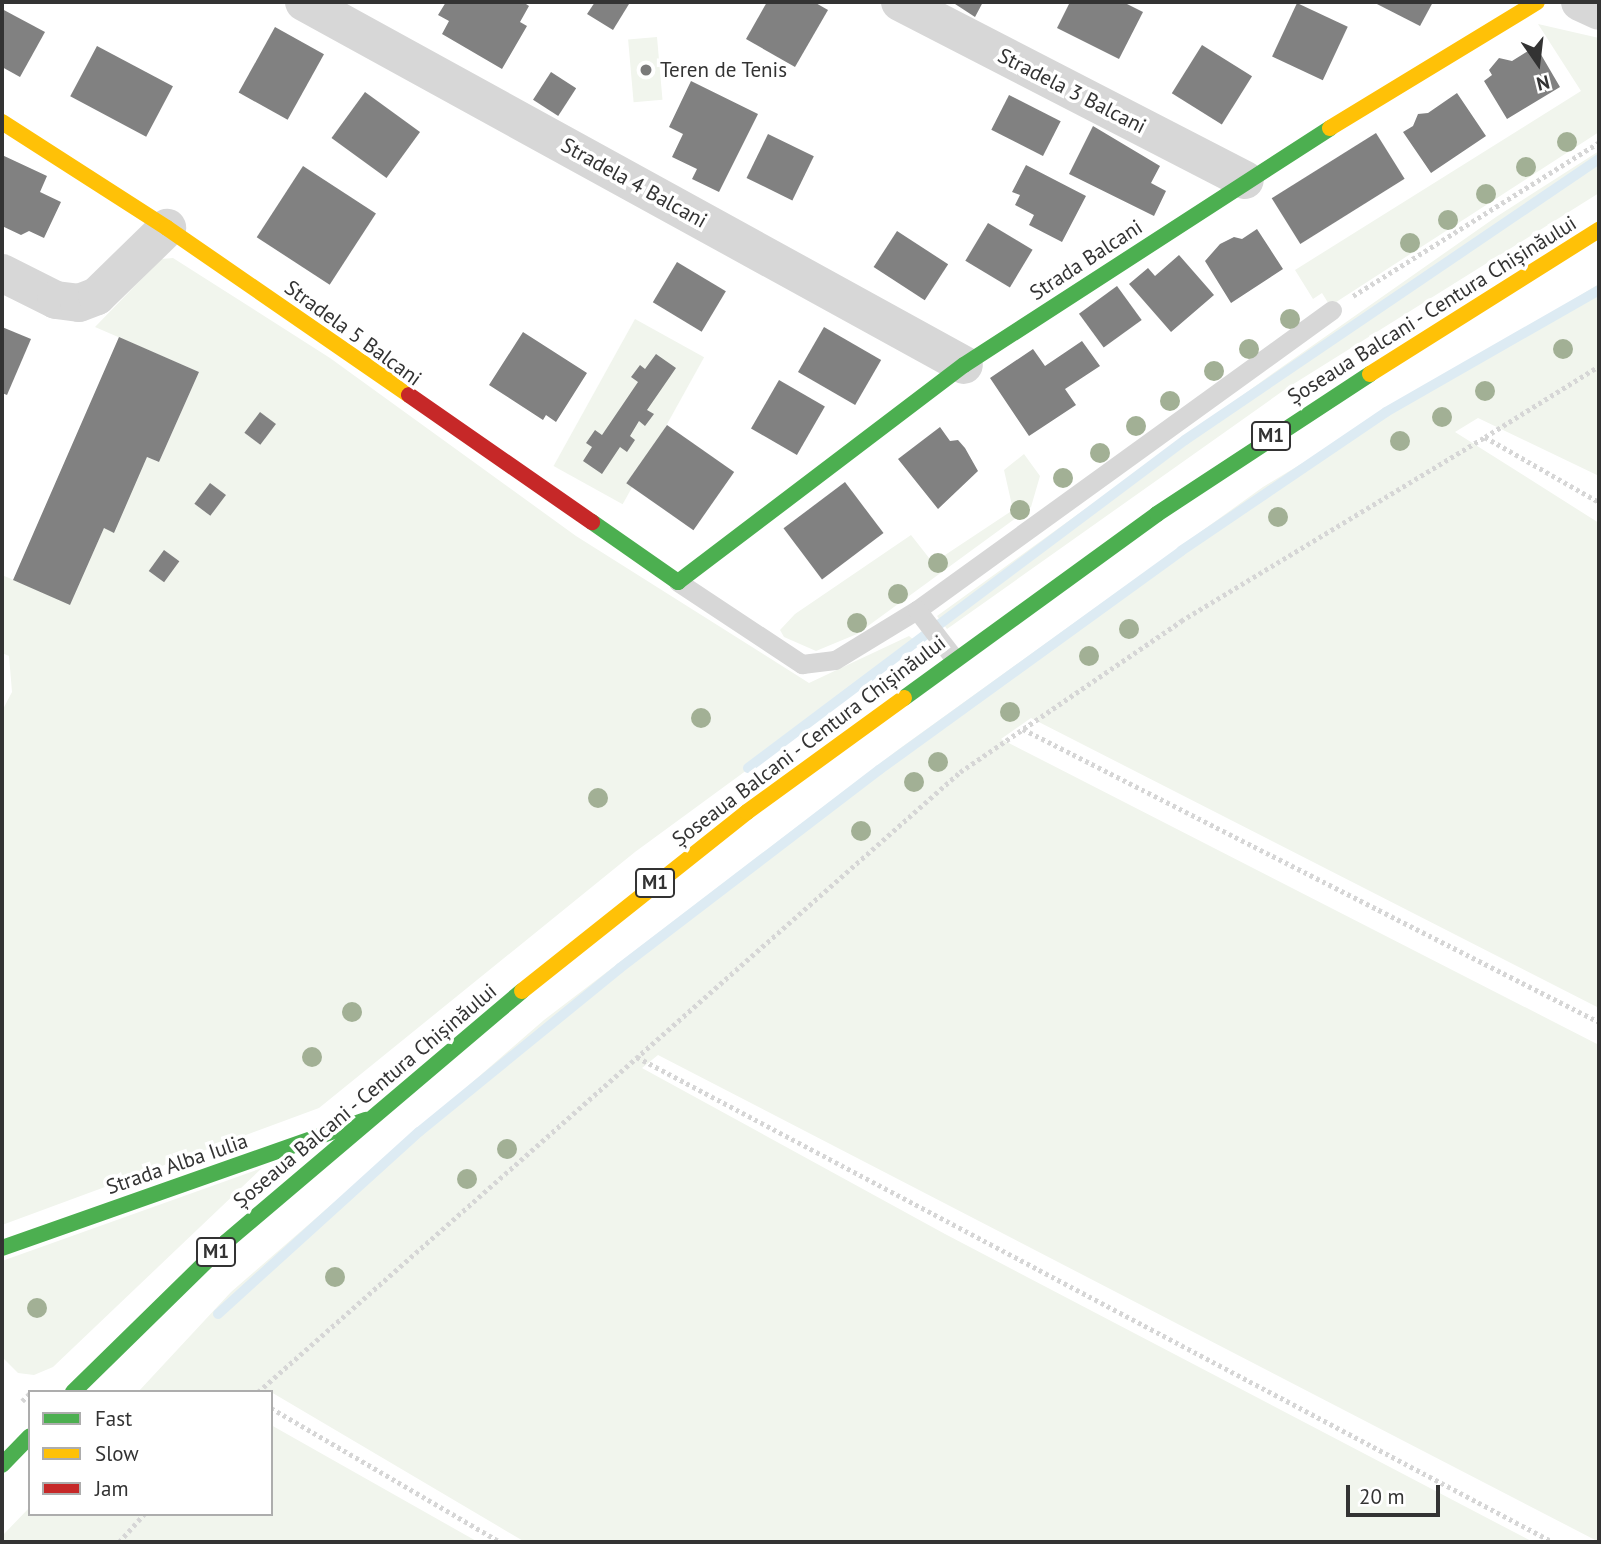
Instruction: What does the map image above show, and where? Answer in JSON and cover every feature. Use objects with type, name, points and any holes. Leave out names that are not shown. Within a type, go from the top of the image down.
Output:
[{"type":"main road","name":"Strada Balcani","points":[[678,582],[964,365],[1245,180],[1537,2]]},
{"type":"main road","name":"Stradela 5 Balcani","points":[[2,122],[167,228],[418,407],[678,582]]},
{"type":"main road","name":"Șoseaua Balcani - Centura Chișinăului","points":[[75,1390],[226,1242],[366,1120],[601,925],[954,658],[1273,435],[1599,230]]},
{"type":"main road","name":"Strada Alba Iulia","points":[[2,1248],[366,1120]]},
{"type":"main road","points":[[2,1465],[28,1438]]},
{"type":"street","name":"Stradela 4 Balcani","points":[[304,2],[964,365]]},
{"type":"street","name":"Stradela 3 Balcani","points":[[900,2],[1245,180]]},
{"type":"street","points":[[1580,2],[1599,11]]},
{"type":"street","points":[[2,273],[57,300],[79,303],[97,296],[167,228]]},
{"type":"lane","points":[[678,582],[802,664],[835,660],[921,615],[1332,310]]},
{"type":"lane","points":[[921,615],[954,658]]},
{"type":"path","points":[[1332,310],[1599,142]]},
{"type":"path","points":[[260,1390],[960,772],[1181,621],[1599,366]]},
{"type":"path","points":[[1485,437],[1599,502]]},
{"type":"path","points":[[1023,729],[1599,1022]]},
{"type":"path","points":[[637,1057],[1553,1542]]},
{"type":"path","points":[[273,1409],[500,1542]]},
{"type":"path","points":[[119,1542],[142,1516]]},
{"type":"shaded area","points":[[1538,24],[1599,38],[1599,132],[1330,306],[1322,293],[1313,299],[1295,270],[1581,91]]},
{"type":"shaded area","name":"Teren de Tenis","points":[[657,37],[662,100],[634,102],[628,40]]},
{"type":"shaded area","points":[[1599,151],[1599,193],[1287,388],[947,629],[937,616],[1272,374],[1496,217]]},
{"type":"shaded area","points":[[173,258],[330,358],[576,536],[809,683],[909,636],[919,644],[635,852],[319,1108],[2,1225],[2,711],[12,692],[9,656],[2,653],[2,575],[70,604],[104,528],[147,457],[159,462],[199,372],[95,327],[161,259]]},
{"type":"shaded area","points":[[1599,284],[1599,476],[1478,418],[1455,432],[1599,523],[1599,1008],[1031,718],[1001,739],[1599,1045],[1599,1542],[658,1055],[642,1068],[945,1234],[1533,1542],[525,1542],[273,1393],[273,1390],[140,1390],[231,1292],[544,1020],[899,749],[1263,487]]},
{"type":"shaded area","points":[[635,319],[704,357],[623,504],[554,466]]},
{"type":"shaded area","points":[[1024,454],[1040,476],[1031,507],[857,634],[816,651],[784,637],[780,630],[795,614],[911,535],[933,563],[1013,510],[1004,470]]},
{"type":"shaded area","points":[[262,1168],[53,1367],[34,1375],[18,1373],[2,1357],[2,1261]]},
{"type":"shaded area","points":[[273,1426],[478,1542],[2,1542],[2,1536],[28,1509],[28,1516],[273,1516]]},
{"type":"building","points":[[446,2],[523,2],[529,6],[520,22],[527,26],[502,69],[442,34],[449,21],[438,15]]},
{"type":"building","points":[[595,2],[629,4],[613,30],[587,14]]},
{"type":"building","points":[[767,2],[814,2],[828,10],[795,67],[746,39]]},
{"type":"building","points":[[952,2],[983,2],[975,17]]},
{"type":"building","points":[[1070,2],[1123,2],[1143,12],[1119,59],[1057,28]]},
{"type":"building","points":[[1373,2],[1433,2],[1420,26]]},
{"type":"building","points":[[1297,3],[1348,27],[1323,80],[1272,56]]},
{"type":"building","points":[[2,9],[45,32],[20,77],[2,67]]},
{"type":"building","points":[[275,27],[324,54],[288,120],[239,93]]},
{"type":"building","points":[[1202,45],[1252,76],[1222,125],[1172,93]]},
{"type":"building","points":[[97,46],[173,86],[146,137],[70,96]]},
{"type":"building","points":[[1536,46],[1560,87],[1507,119],[1484,81],[1492,75],[1489,70],[1499,58],[1512,61]]},
{"type":"building","points":[[551,72],[576,88],[558,116],[533,100]]},
{"type":"building","points":[[691,81],[758,114],[719,192],[692,179],[697,169],[672,157],[683,134],[669,127]]},
{"type":"building","points":[[365,92],[420,132],[387,178],[331,138]]},
{"type":"building","points":[[1457,93],[1486,136],[1431,173],[1403,132],[1413,126],[1418,114],[1428,113]]},
{"type":"building","points":[[1009,95],[1061,121],[1043,156],[991,130]]},
{"type":"building","points":[[1093,126],[1160,166],[1151,183],[1166,191],[1154,216],[1069,174]]},
{"type":"building","points":[[1376,133],[1405,179],[1300,244],[1272,198]]},
{"type":"building","points":[[768,134],[814,156],[792,200],[747,178]]},
{"type":"building","points":[[2,155],[47,176],[40,192],[61,202],[44,238],[29,231],[21,235],[2,226]]},
{"type":"building","points":[[1026,165],[1086,196],[1062,242],[1029,225],[1034,215],[1015,205],[1020,195],[1012,192]]},
{"type":"building","points":[[303,166],[376,213],[330,285],[257,237]]},
{"type":"building","points":[[988,223],[1033,250],[1010,287],[965,261]]},
{"type":"building","points":[[1257,229],[1283,269],[1231,303],[1205,261],[1220,244],[1234,237],[1242,239]]},
{"type":"building","points":[[897,231],[948,264],[925,300],[874,267]]},
{"type":"building","points":[[1179,255],[1214,295],[1171,332],[1129,284],[1148,268],[1155,276]]},
{"type":"building","points":[[677,262],[726,291],[702,332],[653,302]]},
{"type":"building","points":[[1117,286],[1142,320],[1104,348],[1079,314]]},
{"type":"building","points":[[2,327],[31,339],[7,395],[2,393]]},
{"type":"building","points":[[824,327],[881,360],[855,405],[798,372]]},
{"type":"building","points":[[523,332],[587,373],[556,422],[546,415],[543,420],[489,385]]},
{"type":"building","points":[[119,337],[199,372],[159,462],[147,457],[114,533],[104,528],[70,605],[13,580]]},
{"type":"building","points":[[1082,341],[1100,366],[1065,389],[1076,405],[1029,436],[990,378],[1033,349],[1045,366]]},
{"type":"building","points":[[656,354],[676,368],[647,410],[654,414],[645,426],[639,421],[630,436],[635,440],[627,452],[620,447],[602,474],[583,461],[592,447],[586,443],[595,430],[602,435],[638,382],[631,377],[640,365],[645,369]]},
{"type":"building","points":[[779,380],[825,406],[797,455],[751,428]]},
{"type":"building","points":[[260,412],[276,424],[260,445],[244,433]]},
{"type":"building","points":[[667,425],[734,472],[693,530],[626,483]]},
{"type":"building","points":[[940,427],[950,441],[958,440],[965,448],[978,471],[938,509],[898,459]]},
{"type":"building","points":[[845,482],[884,533],[822,579],[784,528]]},
{"type":"building","points":[[210,483],[226,495],[210,516],[194,504]]},
{"type":"building","points":[[164,550],[179,561],[164,582],[149,571]]},
{"type":"waterway","points":[[748,768],[1185,440],[1599,159]]},
{"type":"waterway","points":[[218,1314],[419,1132],[620,968],[879,770],[1181,551],[1386,412],[1599,290]]},
{"type":"traffic: fast","points":[[592,522],[678,582],[964,365],[1330,128]]},
{"type":"traffic: fast","points":[[904,698],[1157,514],[1370,374]]},
{"type":"traffic: fast","points":[[75,1390],[226,1242],[522,991]]},
{"type":"traffic: fast","points":[[2,1248],[366,1120]]},
{"type":"traffic: fast","points":[[2,1465],[28,1438]]},
{"type":"traffic: slow","points":[[1330,128],[1537,2]]},
{"type":"traffic: slow","points":[[2,122],[167,228],[409,395]]},
{"type":"traffic: slow","points":[[1370,374],[1599,230]]},
{"type":"traffic: slow","points":[[522,991],[747,812],[904,698]]},
{"type":"traffic: jam","points":[[409,395],[592,522]]},
{"type":"place","name":"Teren de Tenis","points":[[646,70]]}]
